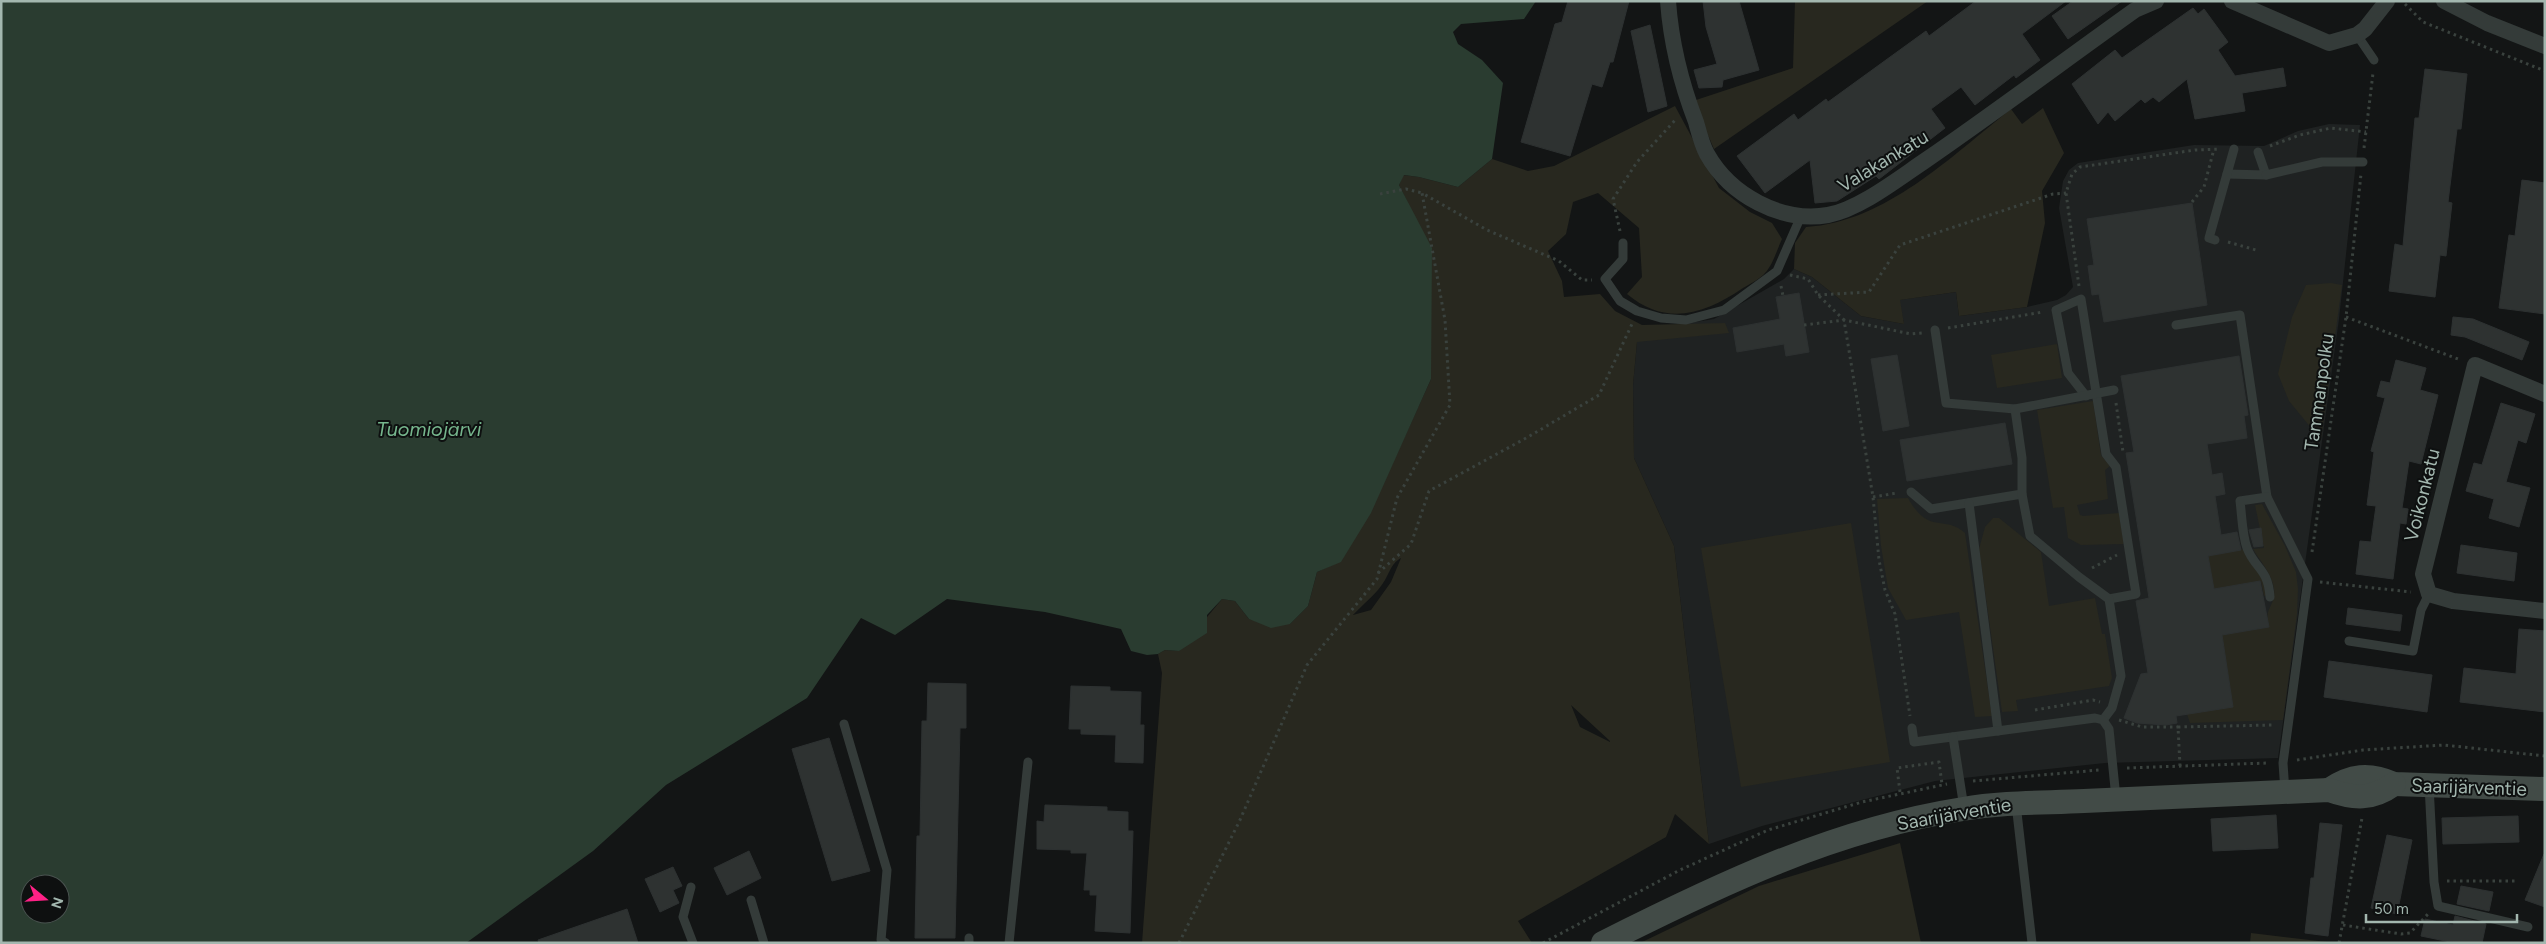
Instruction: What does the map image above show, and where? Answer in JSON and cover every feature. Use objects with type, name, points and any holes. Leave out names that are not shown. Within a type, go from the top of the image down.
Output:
[{"type":"main road","name":"Saarijärventie","points":[[1603,943],[1703,892],[1806,851],[1875,829],[1964,808],[2016,803],[2116,798],[2329,790],[2344,780],[2363,787],[2378,777],[2394,784],[2545,789]]},
{"type":"street","name":"Valakankatu","points":[[1668,1],[1670,34],[1689,105],[1707,154],[1727,182],[1758,204],[1801,216],[1828,215],[1860,202],[2004,107],[2135,10],[2156,1]]},
{"type":"street","points":[[2232,1],[2329,42],[2357,35],[2365,29],[2388,1]]},
{"type":"street","points":[[2444,1],[2487,22],[2545,46]]},
{"type":"street","points":[[2475,365],[2545,394]]},
{"type":"street","name":"Voikonkatu","points":[[2429,594],[2423,574],[2475,365]]},
{"type":"street","points":[[2429,594],[2453,601],[2545,612]]},
{"type":"lane","points":[[2357,35],[2374,60]]},
{"type":"lane","points":[[2215,240],[2209,238],[2234,149]]},
{"type":"lane","points":[[2258,152],[2266,175]]},
{"type":"lane","points":[[2227,174],[2266,175],[2322,162],[2363,162]]},
{"type":"lane","points":[[1623,243],[1623,259],[1605,279],[1620,301],[1637,312],[1661,318],[1686,320],[1724,310],[1777,271],[1801,216]]},
{"type":"lane","points":[[2015,409],[2022,458],[2022,494],[2030,536],[2079,578],[2109,598],[2136,594],[2116,466],[2106,454],[2081,299],[2056,310],[2068,373],[2086,396]]},
{"type":"lane","points":[[2176,325],[2240,315],[2267,497],[2308,579],[2283,763],[2285,792]]},
{"type":"lane","points":[[1935,330],[1946,403],[2015,409],[2114,390]]},
{"type":"lane","points":[[1911,492],[1931,509],[2022,494]]},
{"type":"lane","points":[[2267,497],[2240,501],[2248,549],[2263,570],[2269,584],[2270,597]]},
{"type":"lane","points":[[1969,503],[1998,731]]},
{"type":"lane","points":[[2349,641],[2413,651],[2421,610],[2429,594]]},
{"type":"lane","points":[[2104,720],[2112,708],[2121,676],[2109,598]]},
{"type":"lane","points":[[1912,728],[1914,742],[2095,718],[2104,720],[2109,729],[2116,798]]},
{"type":"lane","points":[[844,724],[887,870],[880,940],[886,943]]},
{"type":"lane","points":[[1953,737],[1964,808]]},
{"type":"lane","points":[[1009,943],[1028,762]]},
{"type":"lane","points":[[2429,785],[2434,882],[2438,906],[2528,927]]},
{"type":"lane","points":[[2016,803],[2032,943]]},
{"type":"lane","points":[[691,888],[682,918],[693,943]]},
{"type":"lane","points":[[751,900],[764,943]]},
{"type":"path","points":[[2403,1],[2422,22],[2545,71]]},
{"type":"path","points":[[2400,12],[2406,6]]},
{"type":"path","name":"Tammanpolku","points":[[2308,579],[2346,317],[2374,60]]},
{"type":"path","points":[[1623,243],[1613,199],[1637,162],[1689,105]]},
{"type":"path","points":[[2258,152],[2300,134],[2331,128],[2366,132]]},
{"type":"path","points":[[2081,299],[2066,193],[2072,174],[2080,167],[2214,149],[2234,149]]},
{"type":"path","points":[[2192,202],[2204,187],[2214,149]]},
{"type":"path","points":[[1380,194],[1406,189],[1422,193],[1487,230],[1559,261],[1582,280],[1605,279]]},
{"type":"path","points":[[1179,943],[1240,820],[1307,665],[1377,579],[1397,498],[1450,405],[1445,320],[1422,193]]},
{"type":"path","points":[[1818,295],[1869,292],[1900,245],[2053,194],[2066,193]]},
{"type":"path","points":[[2232,243],[2256,250]]},
{"type":"path","points":[[1777,271],[1808,279],[1818,295],[1844,320],[1873,497],[1884,590],[1895,614],[1912,728]]},
{"type":"path","points":[[1804,325],[1844,320],[1911,334],[2056,310]]},
{"type":"path","points":[[1378,573],[1411,544],[1429,490],[1528,437],[1599,395],[1624,344],[1637,312]]},
{"type":"path","points":[[2346,317],[2475,365]]},
{"type":"path","points":[[1873,497],[1894,494]]},
{"type":"path","points":[[2079,578],[2113,556],[2130,552]]},
{"type":"path","points":[[2308,579],[2429,594]]},
{"type":"path","points":[[2119,720],[2142,727],[2289,725]]},
{"type":"path","points":[[2178,727],[2180,766]]},
{"type":"path","points":[[2339,943],[2362,830],[2363,750]]},
{"type":"path","points":[[1900,792],[1898,768],[1939,762],[1942,784]]},
{"type":"path","points":[[2434,882],[2518,881]]},
{"type":"path","points":[[2343,925],[2401,934],[2410,933],[2423,917],[2438,906]]},
{"type":"shaded area","points":[[1795,1],[1928,1],[1714,149],[1693,101],[1793,68]]},
{"type":"shaded area","points":[[1675,106],[1719,188],[1750,212],[1772,223],[1782,239],[1770,266],[1760,277],[1714,305],[1685,313],[1656,311],[1627,294],[1642,277],[1639,228],[1598,193],[1573,202],[1566,234],[1548,251],[1562,281],[1564,297],[1600,294],[1615,311],[1642,325],[1725,323],[1729,333],[1637,342],[1633,385],[1634,458],[1674,546],[1709,844],[1675,814],[1666,837],[1518,921],[1532,943],[1142,943],[1162,673],[1158,654],[1165,650],[1179,651],[1222,599],[1235,601],[1249,619],[1290,624],[1308,606],[1317,572],[1341,561],[1370,513],[1431,379],[1407,201],[1399,185],[1403,175],[1458,187],[1492,159],[1528,171],[1554,166]],"holes":[[[1401,558],[1391,582],[1371,610],[1353,615],[1378,590],[1393,565]],[[1571,705],[1610,741],[1610,742],[1580,727]]]},
{"type":"shaded area","points":[[2043,108],[2064,153],[2042,191],[2045,223],[2027,307],[1959,316],[1956,292],[1900,300],[1904,324],[1861,316],[1812,277],[1794,269],[1795,243],[1806,227],[1835,222],[1863,213],[1890,200],[1940,166],[2011,109],[2022,124]]},
{"type":"shaded area","points":[[2329,124],[2360,125],[2339,319],[2278,758],[2105,763],[1935,781],[1762,826],[1709,844],[1674,546],[1634,458],[1633,385],[1638,331],[1714,319],[1784,279],[1794,269],[1812,277],[1861,316],[1904,324],[1899,300],[1956,292],[1959,316],[2027,307],[2057,300],[2066,295],[2073,287],[2059,208],[2063,181],[2069,170],[2078,163],[2194,145],[2264,146],[2298,131]]},
{"type":"shaded area","points":[[2331,283],[2342,285],[2321,440],[2314,447],[2312,429],[2289,401],[2278,374],[2292,317],[2306,285]]},
{"type":"shaded area","points":[[2057,344],[2062,378],[1997,388],[1991,355]]},
{"type":"shaded area","points":[[2093,401],[2101,455],[2110,466],[2105,470],[2108,499],[2077,505],[2080,515],[2083,516],[2119,513],[2124,544],[2081,545],[2068,538],[2064,507],[2053,508],[2037,410]]},
{"type":"shaded area","points":[[1908,498],[1923,517],[1936,523],[1950,525],[1965,533],[1992,716],[1975,717],[1959,612],[1906,620],[1888,588],[1881,546],[1877,499]]},
{"type":"shaded area","points":[[2262,504],[2285,546],[2296,572],[2298,589],[2297,614],[2283,720],[2190,723],[2187,714],[2233,706],[2222,635],[2269,627],[2268,615],[2273,600],[2274,587],[2269,573],[2253,549],[2264,548],[2255,505]]},
{"type":"shaded area","points":[[1993,518],[1999,518],[2041,552],[2049,606],[2095,598],[2102,634],[2105,634],[2112,678],[2109,686],[2016,700],[2018,711],[2002,712],[1979,549],[1985,527]]},
{"type":"shaded area","points":[[1851,523],[1890,762],[1741,787],[1701,548]]},
{"type":"shaded area","points":[[2245,549],[2264,579],[2267,595],[2264,596],[2261,581],[2214,589],[2208,556]]},
{"type":"shaded area","points":[[1900,843],[1921,943],[1640,943],[1759,886]]},
{"type":"shaded area","points":[[2251,933],[2327,942],[2328,942],[2250,943]]},
{"type":"water","name":"Tuomiojärvi","points":[[1,1],[1536,1],[1524,19],[1461,24],[1453,32],[1458,44],[1482,60],[1503,83],[1492,159],[1458,187],[1404,175],[1399,185],[1432,248],[1431,379],[1371,513],[1341,562],[1317,572],[1308,606],[1290,624],[1271,628],[1249,619],[1235,601],[1222,599],[1207,615],[1207,633],[1179,651],[1165,650],[1158,654],[1147,655],[1131,651],[1121,629],[1045,612],[947,599],[895,635],[861,618],[807,698],[666,785],[593,851],[466,943],[1,943]]},
{"type":"building","points":[[1568,1],[1629,1],[1613,62],[1610,62],[1602,87],[1592,84],[1570,156],[1521,142],[1555,24],[1562,22]]},
{"type":"building","points":[[1703,1],[1739,1],[1759,70],[1723,80],[1722,87],[1699,88],[1694,70],[1717,64],[1706,27]]},
{"type":"building","points":[[1976,1],[2066,1],[2022,34],[2040,60],[2016,78],[2014,75],[1975,105],[1961,87],[1931,109],[1945,128],[1879,179],[1876,176],[1837,201],[1815,203],[1810,160],[1765,193],[1737,156],[1794,114],[1798,120],[1826,99],[1828,102],[1926,31],[1929,36]]},
{"type":"building","points":[[2073,1],[2122,1],[2068,39],[2052,16]]},
{"type":"building","points":[[2193,8],[2198,14],[2204,9],[2228,42],[2218,50],[2235,76],[2283,68],[2286,86],[2242,93],[2245,111],[2195,119],[2187,79],[2159,102],[2153,97],[2145,103],[2141,99],[2115,121],[2108,112],[2098,124],[2072,84],[2115,50],[2122,58]]},
{"type":"building","points":[[1650,25],[1667,106],[1648,112],[1631,31]]},
{"type":"building","points":[[2425,69],[2467,74],[2461,129],[2457,129],[2448,202],[2452,203],[2446,256],[2440,255],[2435,297],[2389,291],[2395,244],[2403,246],[2415,118],[2419,118]]},
{"type":"building","points":[[2522,180],[2545,183],[2545,314],[2499,308],[2509,235],[2515,236]]},
{"type":"building","points":[[2192,203],[2207,305],[2104,322],[2099,294],[2092,295],[2088,266],[2094,265],[2087,219]]},
{"type":"building","points":[[1799,293],[1809,352],[1786,356],[1784,344],[1737,352],[1733,328],[1780,319],[1776,297]]},
{"type":"building","points":[[2453,317],[2473,319],[2529,342],[2522,360],[2465,337],[2451,335]]},
{"type":"building","points":[[1897,355],[1909,426],[1883,431],[1871,359]]},
{"type":"building","points":[[2239,356],[2248,415],[2244,416],[2247,438],[2207,444],[2212,475],[2222,473],[2225,494],[2215,496],[2221,535],[2237,532],[2241,550],[2208,556],[2214,589],[2260,581],[2269,627],[2222,635],[2233,707],[2176,716],[2177,723],[2166,725],[2137,723],[2124,718],[2141,674],[2148,673],[2136,601],[2149,598],[2126,453],[2134,452],[2121,376]]},
{"type":"building","points":[[2396,360],[2426,368],[2420,390],[2438,395],[2421,464],[2409,461],[2402,508],[2408,509],[2406,524],[2400,523],[2393,579],[2356,574],[2360,541],[2371,542],[2376,506],[2367,505],[2374,452],[2371,451],[2385,398],[2377,396],[2381,381],[2390,383]]},
{"type":"building","points":[[2501,403],[2535,414],[2526,443],[2518,440],[2506,482],[2530,488],[2519,527],[2489,518],[2494,499],[2466,491],[2474,463],[2482,465]]},
{"type":"building","points":[[2005,423],[2012,464],[1907,481],[1900,440]]},
{"type":"building","points":[[2261,528],[2263,546],[2254,547],[2249,530]]},
{"type":"building","points":[[2461,545],[2517,553],[2514,581],[2457,573]]},
{"type":"building","points":[[2348,608],[2402,615],[2400,631],[2346,624]]},
{"type":"building","points":[[2519,629],[2545,631],[2545,712],[2460,702],[2464,668],[2516,674]]},
{"type":"building","points":[[2329,661],[2432,675],[2427,712],[2324,697]]},
{"type":"building","points":[[928,683],[966,684],[966,728],[960,728],[955,938],[915,938],[917,836],[920,836],[922,721],[927,721]]},
{"type":"building","points":[[1071,686],[1110,687],[1110,691],[1141,692],[1140,725],[1144,725],[1143,763],[1115,762],[1116,735],[1081,734],[1081,729],[1069,729]]},
{"type":"building","points":[[829,738],[870,871],[832,881],[792,749]]},
{"type":"building","points":[[1045,805],[1107,807],[1107,811],[1128,812],[1128,831],[1133,831],[1130,933],[1095,931],[1097,895],[1090,895],[1090,890],[1084,890],[1087,853],[1071,853],[1071,850],[1037,849],[1037,821],[1044,822]]},
{"type":"building","points":[[2276,815],[2278,848],[2213,851],[2211,819]]},
{"type":"building","points":[[2518,816],[2519,842],[2443,844],[2442,818]]},
{"type":"building","points":[[2320,823],[2342,825],[2328,936],[2305,933]]},
{"type":"building","points":[[2387,835],[2412,840],[2397,914],[2371,908]]},
{"type":"building","points":[[749,851],[761,878],[727,895],[714,868]]},
{"type":"building","points":[[2545,854],[2545,907],[2525,900]]},
{"type":"building","points":[[673,867],[682,886],[673,890],[679,903],[660,912],[645,879]]},
{"type":"building","points":[[2461,886],[2493,892],[2489,911],[2457,904]]},
{"type":"building","points":[[627,909],[638,943],[539,943],[538,940]]},
{"type":"building","points":[[2455,916],[2486,924],[2482,943],[2455,943],[2421,936],[2425,919],[2453,925]]}]
